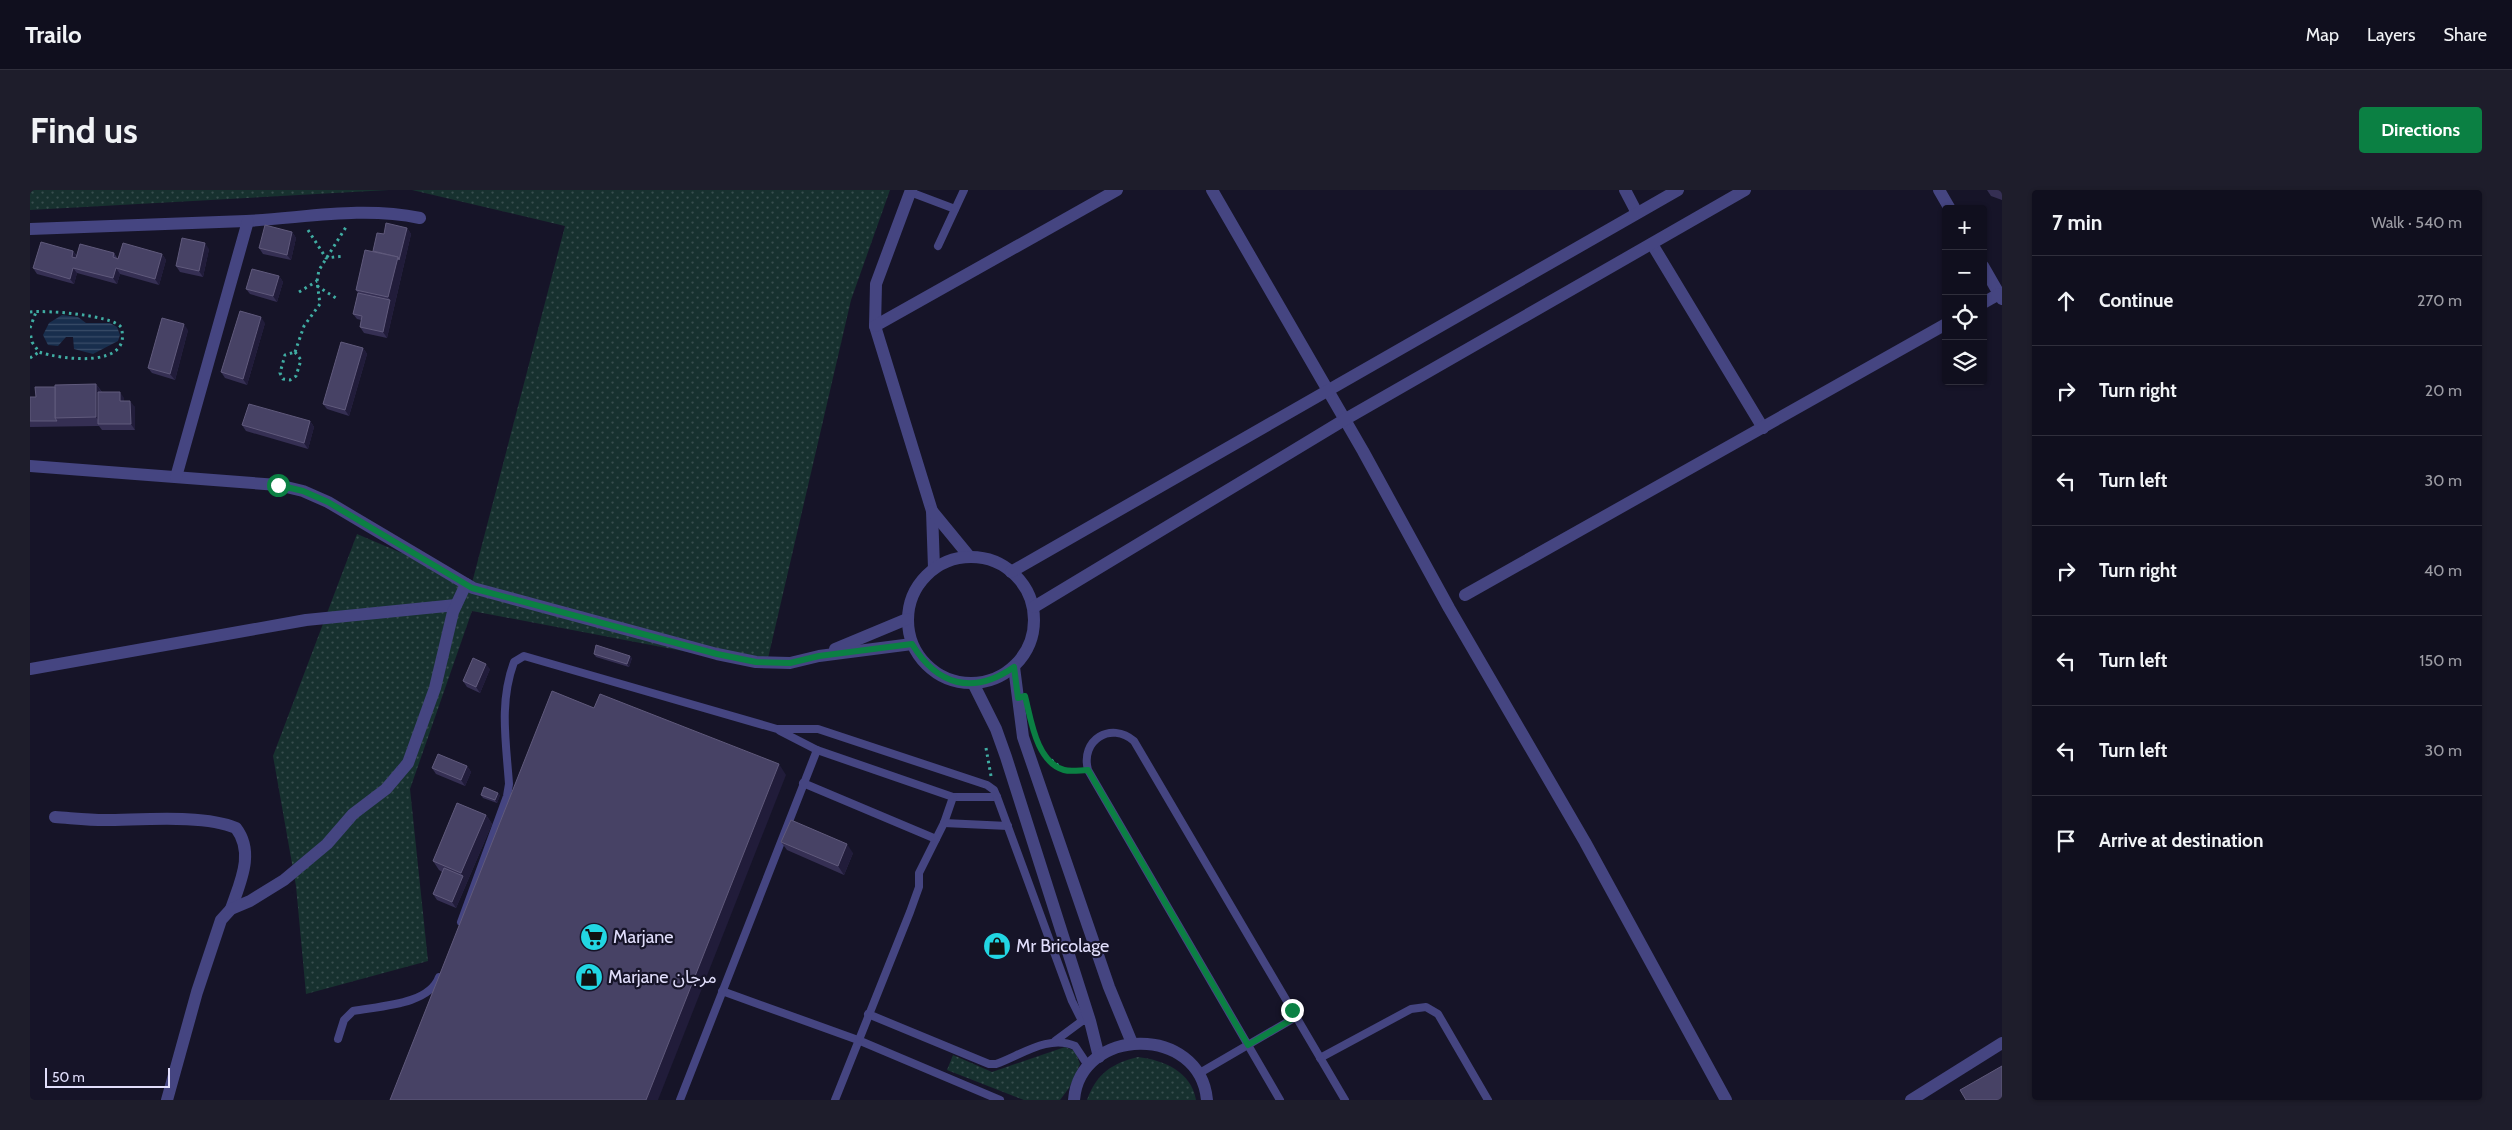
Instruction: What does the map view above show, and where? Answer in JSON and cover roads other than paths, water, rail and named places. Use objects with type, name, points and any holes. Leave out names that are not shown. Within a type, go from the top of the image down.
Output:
[{"type":"street","points":[[875,326],[1117,190]]},
{"type":"street","points":[[1212,190],[1585,842],[1726,1100]]},
{"type":"street","points":[[1625,190],[1637,213]]},
{"type":"street","points":[[1011,572],[1327,389],[1678,190]]},
{"type":"street","points":[[1034,607],[1344,420],[1745,190]]},
{"type":"street","points":[[1940,190],[1948,205]]},
{"type":"street","points":[[910,191],[876,284],[875,326],[932,511],[934,568]]},
{"type":"street","points":[[30,229],[248,220],[357,212],[389,212],[420,218]]},
{"type":"street","points":[[176,477],[248,220]]},
{"type":"street","points":[[1652,244],[1763,428]]},
{"type":"street","points":[[1987,273],[2000,297],[1987,302]]},
{"type":"street","points":[[1465,595],[1942,326]]},
{"type":"street","points":[[30,466],[278,485],[303,491],[328,502],[466,584],[488,593],[748,661],[790,663],[819,656],[912,644]]},
{"type":"street","points":[[932,511],[969,556]]},
{"type":"street","points":[[969,556],[997,561],[1011,572],[1021,579],[1034,607],[1033,633],[1027,650],[1014,667],[1000,676],[973,683],[952,681],[932,671],[923,662],[912,644],[907,619],[909,604],[922,579],[934,568],[954,558],[969,556]]},
{"type":"street","points":[[167,1100],[213,938],[221,920],[231,909],[250,901],[284,880],[327,844],[354,814],[386,789],[408,763],[435,688],[456,605],[466,584]]},
{"type":"street","points":[[30,669],[306,620],[456,605]]},
{"type":"street","points":[[819,656],[907,619]]},
{"type":"street","points":[[1014,667],[1023,737],[1109,987],[1132,1043]]},
{"type":"street","points":[[973,683],[996,729],[1006,757],[1086,1021],[1099,1057]]},
{"type":"street","points":[[55,817],[103,820],[166,819],[218,823],[236,828],[245,845],[247,857],[231,909]]},
{"type":"street","points":[[1074,1100],[1084,1074],[1099,1057],[1114,1048],[1132,1043],[1151,1043],[1170,1049],[1186,1059],[1198,1074],[1207,1100]]},
{"type":"street","points":[[1911,1100],[2002,1043]]},
{"type":"lane","points":[[938,246],[964,190]]},
{"type":"lane","points":[[910,191],[955,209]]},
{"type":"lane","points":[[458,929],[510,784],[503,705],[508,679],[514,662],[524,656],[777,729],[817,750],[953,797],[998,797]]},
{"type":"lane","points":[[777,729],[818,729],[980,781],[994,790],[1072,1001],[1086,1021],[1053,1042],[996,1064],[989,1064],[868,1014]]},
{"type":"lane","points":[[1280,1100],[1088,770],[1086,763],[1089,748],[1099,736],[1114,732],[1121,733],[1134,741],[1345,1100]]},
{"type":"lane","points":[[680,1100],[817,750]]},
{"type":"lane","points":[[803,783],[936,839]]},
{"type":"lane","points":[[835,1100],[919,888],[919,873],[944,822],[953,797]]},
{"type":"lane","points":[[944,822],[1008,826]]},
{"type":"lane","points":[[338,1039],[348,1015],[353,1012],[418,998],[437,984],[444,966]]},
{"type":"lane","points":[[722,992],[858,1040],[1000,1100]]},
{"type":"lane","points":[[1320,1058],[1411,1009],[1426,1007],[1438,1014],[1488,1100]]},
{"type":"lane","points":[[1198,1074],[1296,1017]]},
{"type":"lane","points":[[1053,1042],[1068,1043],[1075,1046],[1089,1067]]},
{"type":"water","points":[[62,315],[78,317],[86,323],[110,323],[117,327],[120,335],[118,341],[93,354],[74,349],[73,337],[66,337],[58,346],[48,345],[43,335],[49,323]]},
{"type":"place","name":"Marjane","points":[[594,937]]},
{"type":"place","name":"Mr Bricolage","points":[[997,946]]},
{"type":"place","name":"Marjane مرجان","points":[[589,977]]}]
